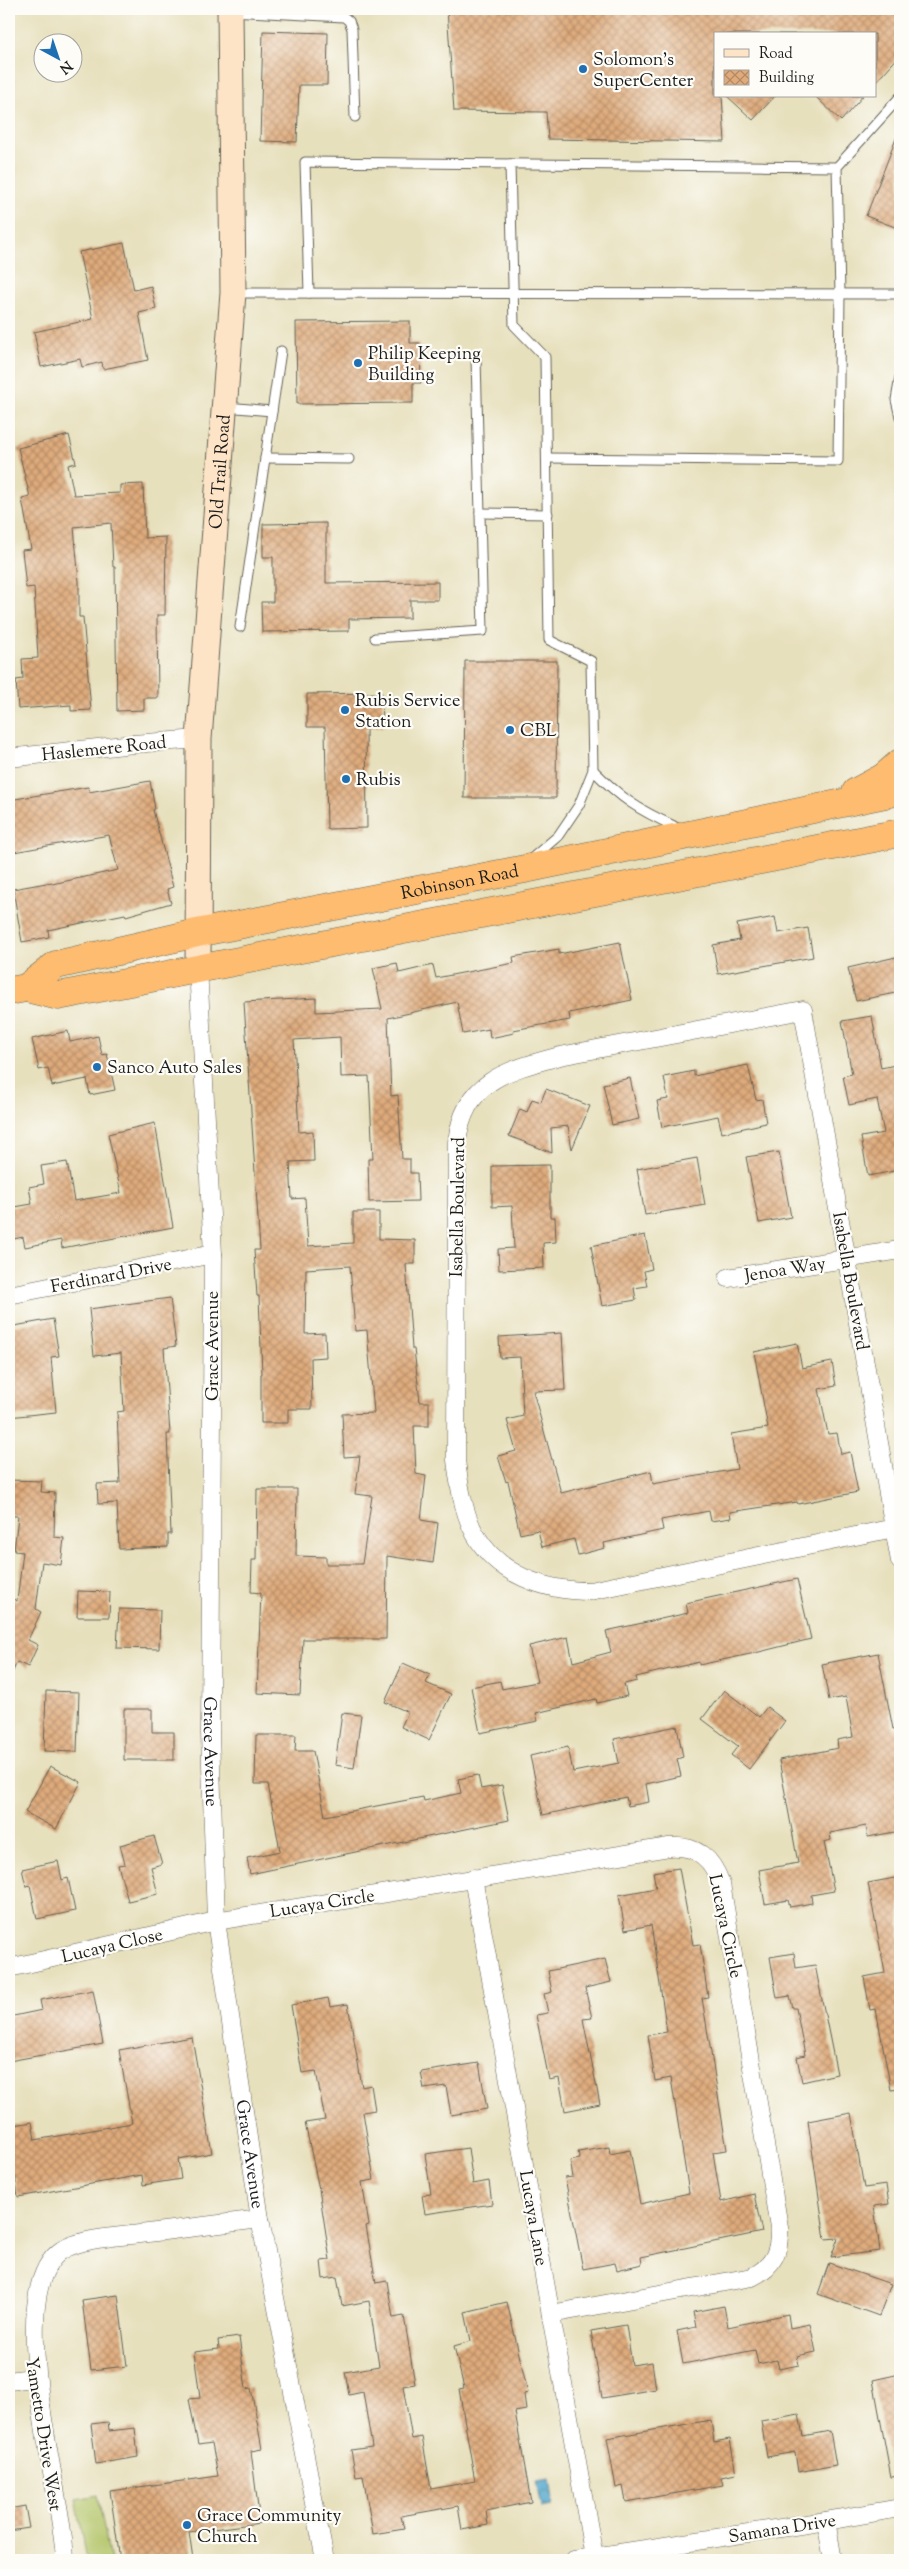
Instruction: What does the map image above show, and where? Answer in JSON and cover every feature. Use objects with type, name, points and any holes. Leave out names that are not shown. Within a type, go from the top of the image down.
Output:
[{"type":"highway","points":[[808,812],[857,792],[884,777],[900,763]]},
{"type":"highway","name":"Robinson Road","points":[[17,990],[56,965],[197,933],[808,812],[900,791]]},
{"type":"highway","name":"Robinson Road","points":[[17,990],[58,996],[900,833]]},
{"type":"main road","name":"Old Trail Road","points":[[197,933],[199,739],[233,292],[230,10]]},
{"type":"main road","name":"Grace Avenue","points":[[197,933],[198,968]]},
{"type":"street","name":"Haslemere Road","points":[[9,758],[133,744],[199,739]]},
{"type":"street","name":"Grace Avenue","points":[[198,968],[213,1254],[210,1733],[216,1921],[260,2219],[325,2560]]},
{"type":"street","name":"Isabella Boulevard","points":[[894,1528],[607,1589],[565,1591],[540,1585],[521,1577],[483,1545],[469,1522],[458,1477],[456,1460],[457,1142],[463,1112],[478,1092],[489,1082],[527,1065],[560,1056],[803,1010],[900,1561]]},
{"type":"street","name":"Jenoa Way","points":[[728,1278],[900,1250]]},
{"type":"street","name":"Ferdinard Drive","points":[[9,1295],[213,1254]]},
{"type":"street","name":"Lucaya Circle","points":[[216,1921],[680,1846],[699,1852],[710,1860],[721,1884],[779,2227],[777,2254],[765,2270],[752,2277],[551,2314]]},
{"type":"street","name":"Lucaya Lane","points":[[474,1878],[594,2557]]},
{"type":"street","name":"Lucaya Close","points":[[9,1968],[216,1921]]},
{"type":"street","name":"Yametto Drive West","points":[[65,2560],[32,2378],[29,2334],[30,2300],[41,2271],[58,2253],[75,2245],[106,2238],[260,2219]]},
{"type":"street","points":[[9,2381],[32,2378]]},
{"type":"street","name":"Samana Drive","points":[[574,2560],[900,2508]]},
{"type":"street","points":[[826,2521],[833,2560]]},
{"type":"lane","points":[[230,10],[344,16],[350,21],[352,29],[354,117]]},
{"type":"lane","points":[[547,458],[838,460],[840,294],[837,168],[900,98]]},
{"type":"lane","points":[[309,293],[304,162],[837,168]]},
{"type":"lane","points":[[510,164],[514,325],[545,357],[549,640],[591,660],[593,770],[579,805],[558,836],[530,858],[530,868]]},
{"type":"lane","points":[[233,292],[900,294]]},
{"type":"lane","points":[[240,627],[281,351]]},
{"type":"lane","points":[[375,638],[483,631],[476,358]]},
{"type":"lane","points":[[900,377],[896,400],[900,417]]},
{"type":"lane","points":[[225,406],[272,411]]},
{"type":"lane","points":[[265,458],[349,459]]},
{"type":"lane","points":[[480,514],[548,514]]},
{"type":"lane","points":[[593,770],[619,796],[642,811],[674,826],[677,838]]},
{"type":"green space","points":[[98,2495],[110,2560],[87,2560],[76,2499]]},
{"type":"water","points":[[549,2479],[553,2506],[541,2508],[536,2481]]},
{"type":"building","name":"Solomon's SuperCenter","points":[[447,9],[900,9],[900,55],[876,82],[876,32],[714,32],[714,98],[722,98],[725,142],[548,139],[546,112],[454,111]]},
{"type":"building","points":[[263,31],[328,33],[327,85],[299,85],[297,142],[260,141]]},
{"type":"building","points":[[729,98],[773,98],[753,120]]},
{"type":"building","points":[[817,98],[861,98],[841,121]]},
{"type":"building","points":[[900,131],[900,229],[866,216]]},
{"type":"building","points":[[124,243],[134,290],[151,286],[156,309],[139,313],[148,360],[103,369],[102,362],[82,367],[80,359],[41,367],[34,332],[93,319],[79,252]]},
{"type":"building","name":"Philip Keeping Building","points":[[410,321],[410,343],[420,343],[421,383],[413,383],[413,403],[297,404],[296,322]]},
{"type":"building","points":[[69,435],[76,463],[68,465],[74,495],[120,493],[120,485],[143,484],[145,538],[166,537],[165,615],[157,615],[158,698],[144,698],[144,710],[117,711],[115,567],[113,567],[111,523],[74,527],[79,582],[79,617],[83,617],[91,710],[71,711],[71,705],[18,709],[16,680],[23,679],[22,659],[38,658],[34,587],[26,588],[22,550],[31,549],[22,499],[30,497],[18,448]]},
{"type":"building","points":[[326,523],[326,583],[438,582],[438,600],[410,600],[410,618],[349,619],[349,631],[262,632],[261,602],[273,602],[273,557],[263,557],[263,524]]},
{"type":"building","name":"CBL","points":[[465,661],[557,661],[556,798],[464,798]]},
{"type":"building","name":"Rubis","points":[[382,693],[383,727],[366,727],[367,828],[327,829],[325,727],[307,727],[307,694]]},
{"type":"building","points":[[150,781],[155,809],[153,810],[173,887],[167,889],[171,903],[126,916],[125,914],[48,930],[49,937],[22,942],[13,889],[52,882],[52,884],[118,870],[109,835],[14,852],[9,826],[9,800],[88,787],[89,792]]},
{"type":"building","points":[[775,917],[778,933],[808,928],[813,957],[718,974],[713,945],[740,940],[737,924]]},
{"type":"building","points":[[620,942],[632,1000],[569,1013],[570,1020],[513,1030],[514,1033],[490,1038],[489,1029],[463,1034],[457,1002],[388,1018],[391,1096],[398,1095],[402,1159],[410,1159],[410,1173],[417,1173],[418,1201],[369,1202],[368,1159],[373,1159],[369,1076],[341,1077],[340,1037],[294,1040],[299,1132],[313,1131],[314,1161],[290,1162],[292,1199],[305,1198],[308,1246],[353,1243],[353,1212],[379,1212],[379,1239],[415,1240],[415,1264],[406,1264],[412,1349],[414,1349],[420,1402],[429,1402],[429,1426],[414,1426],[416,1474],[426,1476],[421,1520],[438,1523],[433,1563],[387,1556],[386,1639],[303,1639],[300,1695],[257,1693],[261,1593],[251,1592],[252,1560],[256,1560],[257,1489],[297,1489],[296,1556],[326,1557],[326,1564],[362,1564],[372,1496],[355,1494],[360,1456],[344,1457],[342,1414],[374,1413],[367,1330],[355,1331],[350,1266],[306,1269],[305,1334],[325,1333],[326,1357],[311,1358],[312,1409],[288,1409],[288,1423],[261,1423],[262,1374],[259,1296],[257,1296],[254,1250],[260,1250],[244,1002],[316,998],[316,1012],[382,1009],[373,968],[397,963],[399,973],[433,965],[436,978],[514,963],[513,957],[559,949],[559,954]]},
{"type":"building","points":[[896,957],[900,977],[900,992],[856,1001],[848,968]]},
{"type":"building","points":[[872,1016],[881,1068],[900,1064],[900,1170],[868,1176],[861,1137],[884,1133],[877,1099],[849,1105],[843,1076],[852,1074],[842,1021]]},
{"type":"building","points":[[68,1031],[70,1042],[98,1036],[102,1055],[107,1054],[115,1090],[90,1095],[87,1079],[52,1086],[48,1068],[39,1070],[32,1039]]},
{"type":"building","points":[[748,1065],[756,1100],[762,1099],[766,1123],[722,1133],[718,1116],[662,1127],[657,1101],[668,1099],[664,1077],[694,1071],[694,1076]]},
{"type":"building","points":[[630,1078],[639,1119],[612,1125],[603,1084]]},
{"type":"building","points":[[546,1089],[590,1106],[572,1149],[568,1126],[551,1128],[552,1153],[509,1136],[520,1109],[527,1112],[532,1099],[541,1102]]},
{"type":"building","points":[[155,1123],[173,1227],[62,1248],[61,1240],[25,1247],[23,1237],[9,1240],[9,1208],[32,1204],[29,1187],[44,1184],[41,1166],[67,1162],[74,1201],[121,1193],[108,1134]]},
{"type":"building","points":[[779,1152],[791,1217],[759,1223],[746,1157]]},
{"type":"building","points":[[697,1158],[705,1205],[645,1215],[637,1169]]},
{"type":"building","points":[[550,1165],[550,1217],[555,1217],[556,1242],[543,1243],[544,1268],[499,1270],[498,1249],[514,1248],[512,1206],[492,1207],[492,1166]]},
{"type":"building","points":[[645,1235],[652,1269],[644,1271],[647,1286],[634,1288],[636,1300],[602,1306],[591,1246]]},
{"type":"building","points":[[170,1298],[176,1346],[164,1348],[170,1434],[167,1434],[171,1534],[168,1534],[168,1547],[119,1549],[117,1503],[98,1504],[97,1484],[120,1483],[117,1412],[124,1411],[121,1353],[94,1356],[89,1309]]},
{"type":"building","points":[[53,1319],[59,1356],[51,1357],[56,1412],[9,1417],[9,1327]]},
{"type":"building","points":[[562,1333],[565,1390],[533,1391],[561,1493],[651,1471],[653,1484],[737,1469],[731,1434],[768,1428],[754,1352],[797,1343],[802,1368],[832,1362],[836,1386],[819,1389],[828,1434],[837,1433],[841,1454],[850,1452],[858,1492],[798,1504],[797,1502],[730,1512],[731,1518],[711,1521],[709,1511],[661,1520],[663,1530],[604,1543],[605,1548],[578,1555],[574,1539],[542,1547],[538,1530],[520,1534],[508,1481],[506,1482],[498,1456],[516,1451],[507,1420],[523,1416],[520,1357],[500,1358],[499,1337]]},
{"type":"building","points":[[9,1480],[42,1481],[41,1492],[55,1493],[54,1537],[64,1538],[61,1565],[42,1562],[36,1609],[41,1612],[28,1640],[38,1645],[28,1667],[17,1662],[9,1680],[9,1597],[17,1601],[23,1552],[14,1551],[18,1516],[9,1516]]},
{"type":"building","points":[[797,1579],[811,1639],[755,1653],[699,1665],[699,1662],[636,1677],[637,1681],[624,1684],[627,1696],[597,1703],[596,1699],[536,1713],[538,1721],[480,1733],[471,1687],[500,1681],[502,1689],[537,1682],[529,1646],[568,1637],[573,1662],[611,1652],[606,1631],[688,1613],[686,1603]]},
{"type":"building","points":[[78,1591],[110,1592],[109,1617],[77,1617]]},
{"type":"building","points":[[119,1609],[160,1610],[159,1649],[117,1648]]},
{"type":"building","points":[[878,1653],[893,1729],[898,1728],[900,1738],[900,1831],[868,1837],[866,1826],[830,1833],[831,1840],[824,1842],[834,1891],[811,1895],[812,1903],[790,1907],[788,1900],[765,1904],[759,1870],[798,1863],[779,1760],[838,1748],[837,1740],[853,1737],[846,1697],[829,1700],[822,1664]]},
{"type":"building","points":[[403,1663],[430,1675],[426,1683],[451,1694],[429,1740],[401,1727],[408,1712],[385,1702]]},
{"type":"building","points":[[724,1690],[759,1717],[767,1707],[785,1721],[749,1769],[731,1755],[738,1746],[702,1719]]},
{"type":"building","points":[[46,1691],[79,1692],[77,1752],[44,1751]]},
{"type":"building","points":[[124,1709],[152,1709],[152,1732],[174,1732],[174,1760],[124,1760]]},
{"type":"building","points":[[342,1713],[361,1715],[354,1768],[335,1765]]},
{"type":"building","points":[[677,1726],[683,1757],[677,1759],[681,1776],[646,1784],[649,1802],[628,1806],[626,1797],[543,1815],[530,1756],[568,1747],[573,1772],[619,1763],[614,1739]]},
{"type":"building","points":[[256,1735],[296,1735],[295,1751],[313,1751],[325,1816],[423,1797],[424,1801],[461,1793],[458,1779],[478,1775],[481,1789],[502,1785],[509,1820],[250,1874],[247,1858],[280,1851],[268,1784],[255,1784]]},
{"type":"building","points":[[50,1766],[81,1782],[56,1829],[25,1812]]},
{"type":"building","points":[[154,1836],[162,1864],[151,1867],[158,1894],[128,1901],[118,1865],[125,1864],[120,1845]]},
{"type":"building","points":[[58,1861],[62,1880],[68,1878],[75,1911],[37,1919],[30,1885],[26,1886],[22,1869]]},
{"type":"building","points":[[679,1868],[693,1945],[700,1944],[708,1997],[702,1998],[727,2150],[713,2152],[721,2202],[754,2194],[762,2232],[641,2257],[642,2264],[617,2270],[615,2263],[583,2269],[565,2178],[573,2177],[570,2161],[580,2159],[578,2152],[609,2147],[610,2154],[630,2150],[640,2204],[689,2193],[671,2078],[655,2081],[648,2035],[667,2032],[651,1925],[625,1930],[619,1895],[656,1888],[653,1872]]},
{"type":"building","points":[[900,1877],[900,2089],[891,2090],[876,2009],[870,2010],[864,1977],[885,1973],[868,1883]]},
{"type":"building","points":[[794,1953],[796,1968],[815,1965],[837,2074],[802,2082],[797,2057],[805,2055],[796,2008],[793,2008],[790,1996],[777,1998],[770,1957]]},
{"type":"building","points":[[605,1959],[611,1982],[585,1988],[592,2018],[583,2019],[600,2104],[565,2111],[559,2078],[549,2080],[536,2015],[548,2013],[544,1994],[552,1992],[548,1971]]},
{"type":"building","points":[[93,1990],[103,2044],[9,2061],[9,2017],[42,2010],[40,2000]]},
{"type":"building","points":[[328,1998],[330,2007],[348,2004],[362,2087],[371,2085],[375,2110],[363,2112],[374,2180],[362,2182],[369,2225],[366,2226],[376,2283],[387,2281],[393,2318],[404,2316],[415,2384],[403,2386],[412,2439],[422,2437],[431,2489],[475,2481],[459,2389],[464,2388],[454,2346],[471,2341],[465,2312],[507,2302],[528,2393],[524,2394],[526,2410],[515,2412],[531,2502],[486,2511],[488,2525],[462,2530],[458,2506],[401,2516],[404,2529],[373,2534],[363,2476],[356,2477],[351,2450],[372,2447],[363,2392],[349,2395],[345,2372],[379,2366],[369,2301],[342,2306],[337,2277],[323,2279],[321,2261],[330,2260],[319,2189],[305,2123],[325,2120],[316,2071],[302,2073],[291,2005]]},
{"type":"building","points":[[192,2037],[212,2153],[178,2159],[181,2179],[143,2185],[142,2175],[18,2197],[15,2177],[9,2179],[9,2126],[32,2122],[35,2140],[132,2123],[119,2050]]},
{"type":"building","points":[[479,2063],[487,2109],[451,2115],[446,2086],[424,2089],[421,2072]]},
{"type":"building","points":[[851,2113],[864,2188],[886,2185],[889,2204],[874,2206],[880,2251],[831,2257],[838,2238],[825,2239],[808,2121]]},
{"type":"building","points":[[468,2148],[473,2184],[489,2181],[492,2204],[425,2214],[422,2195],[431,2194],[425,2154]]},
{"type":"building","points":[[829,2263],[891,2284],[879,2316],[818,2294]]},
{"type":"building","points":[[118,2295],[127,2366],[91,2370],[82,2300]]},
{"type":"building","points":[[724,2306],[728,2327],[788,2314],[790,2328],[810,2324],[816,2352],[797,2356],[799,2365],[779,2369],[777,2360],[758,2364],[755,2350],[683,2364],[677,2331],[696,2327],[693,2312]]},
{"type":"building","points":[[626,2325],[632,2365],[652,2362],[656,2389],[602,2398],[591,2331]]},
{"type":"building","points":[[239,2337],[246,2389],[251,2388],[262,2449],[251,2451],[260,2523],[189,2532],[193,2560],[120,2560],[110,2491],[218,2476],[212,2443],[198,2445],[189,2399],[200,2398],[194,2352],[219,2349],[218,2340]]},
{"type":"building","points":[[900,2374],[900,2476],[891,2477],[873,2380]]},
{"type":"building","points":[[799,2414],[803,2436],[830,2431],[836,2465],[798,2472],[795,2452],[767,2457],[761,2421]]},
{"type":"building","points":[[711,2420],[714,2442],[730,2439],[736,2474],[721,2477],[723,2485],[626,2502],[623,2486],[616,2488],[607,2438]]},
{"type":"building","points":[[108,2422],[109,2431],[135,2428],[138,2457],[96,2464],[91,2424]]},
{"type":"building","points":[[25,2506],[29,2528],[9,2531],[9,2509]]},
{"type":"place","name":"Solomon's SuperCenter","points":[[583,69]]},
{"type":"place","name":"Philip Keeping Building","points":[[358,363]]},
{"type":"place","name":"Rubis Service Station","points":[[345,710]]},
{"type":"place","name":"CBL","points":[[510,730]]},
{"type":"place","name":"Rubis","points":[[346,779]]},
{"type":"place","name":"Sanco Auto Sales","points":[[97,1067]]},
{"type":"place","name":"Grace Community Church","points":[[187,2525]]}]
